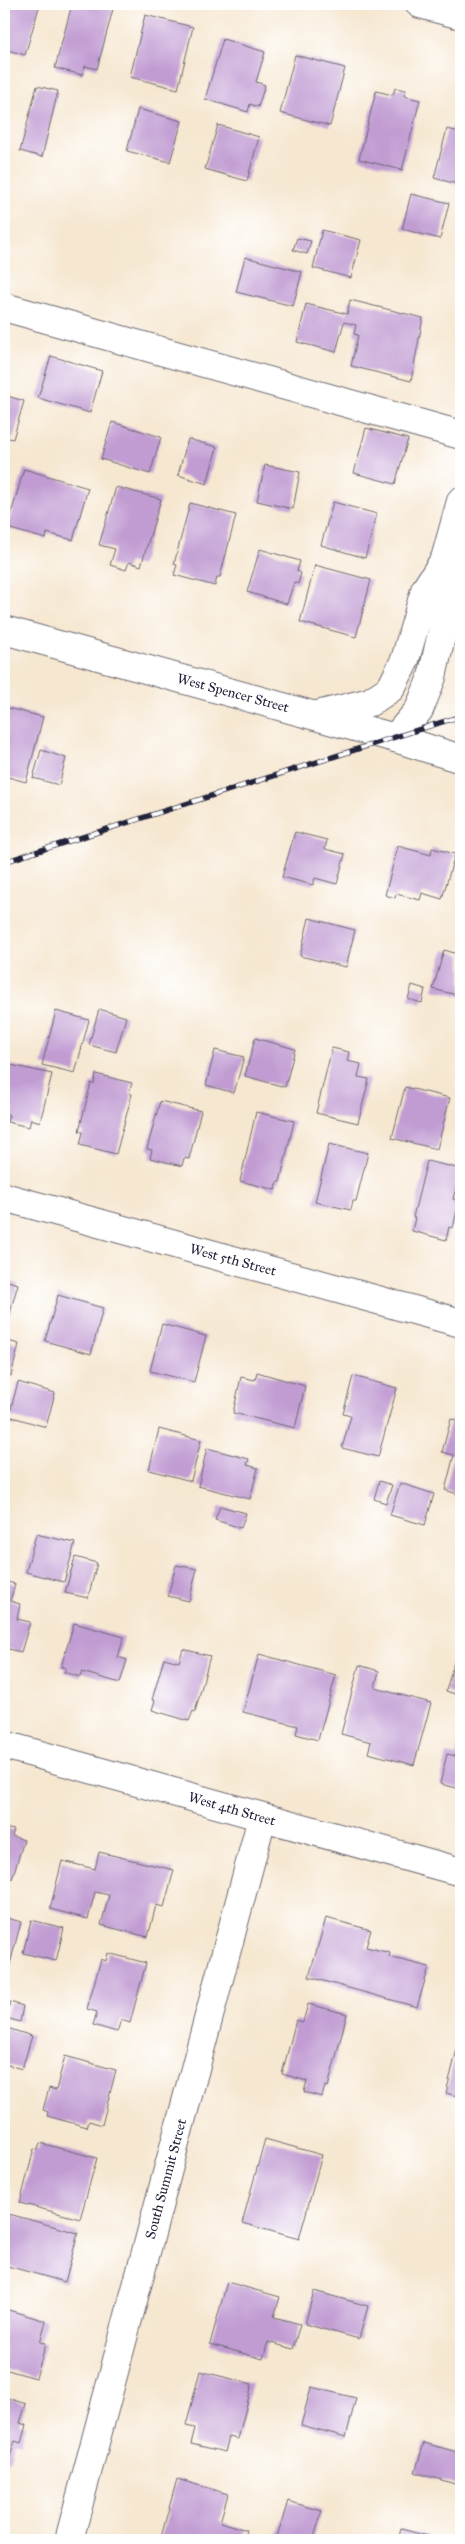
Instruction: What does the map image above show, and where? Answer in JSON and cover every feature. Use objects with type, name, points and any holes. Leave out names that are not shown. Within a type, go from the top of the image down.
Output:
[{"type":"street","points":[[420,4],[461,15]]},
{"type":"street","points":[[4,307],[461,435]]},
{"type":"street","points":[[314,716],[370,702],[391,688],[405,660],[425,590],[445,558],[461,501]]},
{"type":"street","points":[[395,738],[419,710],[432,677],[451,593],[445,558]]},
{"type":"street","name":"West Spencer Street","points":[[4,630],[395,738],[461,759]]},
{"type":"street","name":"West 5th Street","points":[[4,1197],[461,1323]]},
{"type":"street","name":"West 4th Street","points":[[4,1745],[461,1872]]},
{"type":"street","name":"South Summit Street","points":[[69,2540],[262,1818]]},
{"type":"building","points":[[4,4],[40,4],[25,55],[4,49]]},
{"type":"building","points":[[72,4],[91,4],[113,9],[97,69],[85,66],[82,75],[55,68]]},
{"type":"building","points":[[145,15],[193,27],[178,89],[130,77]]},
{"type":"building","points":[[223,39],[265,52],[256,82],[265,85],[258,107],[250,104],[248,112],[205,99]]},
{"type":"building","points":[[295,55],[345,68],[330,126],[280,113]]},
{"type":"building","points":[[37,86],[58,91],[42,157],[20,151]]},
{"type":"building","points":[[395,88],[406,90],[404,96],[420,100],[402,170],[359,159],[376,91],[393,95]]},
{"type":"building","points":[[138,109],[182,121],[170,162],[127,151]]},
{"type":"building","points":[[461,116],[461,185],[434,178],[447,129],[456,131]]},
{"type":"building","points":[[218,125],[259,137],[247,181],[205,169]]},
{"type":"building","points":[[411,194],[449,203],[440,239],[402,229]]},
{"type":"building","points":[[322,230],[361,240],[351,278],[313,268]]},
{"type":"building","points":[[297,238],[311,241],[307,254],[293,250]]},
{"type":"building","points":[[245,257],[302,272],[293,306],[236,292]]},
{"type":"building","points":[[350,300],[423,318],[411,381],[351,366],[358,335],[354,334],[356,325],[344,322],[336,352],[297,342],[306,304],[347,314]]},
{"type":"building","points":[[51,356],[102,371],[90,413],[38,398]]},
{"type":"building","points":[[4,395],[24,401],[13,439],[4,437]]},
{"type":"building","points":[[112,422],[161,437],[150,474],[101,459]]},
{"type":"building","points":[[366,428],[408,439],[395,484],[354,473]]},
{"type":"building","points":[[188,439],[217,447],[207,484],[178,475]]},
{"type":"building","points":[[265,465],[300,472],[293,509],[257,501]]},
{"type":"building","points":[[24,469],[88,488],[73,540],[47,533],[46,539],[7,528]]},
{"type":"building","points":[[116,487],[161,499],[141,566],[129,562],[126,570],[110,565],[115,549],[99,545]]},
{"type":"building","points":[[333,502],[377,514],[365,558],[321,545]]},
{"type":"building","points":[[190,503],[236,515],[220,577],[217,577],[215,586],[174,575],[177,565],[174,564]]},
{"type":"building","points":[[260,549],[300,561],[297,571],[301,573],[298,584],[294,582],[287,604],[247,592]]},
{"type":"building","points":[[315,565],[371,580],[356,637],[300,622]]},
{"type":"building","points":[[4,707],[43,717],[26,782],[4,776]]},
{"type":"building","points":[[41,750],[66,758],[59,785],[33,778]]},
{"type":"building","points":[[295,832],[327,840],[325,849],[345,854],[337,884],[315,878],[313,885],[282,877]]},
{"type":"building","points":[[398,846],[431,855],[432,848],[455,854],[442,899],[422,893],[420,900],[396,894],[395,898],[385,895]]},
{"type":"building","points":[[309,918],[355,930],[346,967],[300,956]]},
{"type":"building","points":[[444,950],[461,955],[461,996],[433,989]]},
{"type":"building","points":[[412,985],[425,989],[422,1003],[408,999]]},
{"type":"building","points":[[99,1009],[126,1017],[116,1052],[89,1045]]},
{"type":"building","points":[[56,1011],[89,1020],[75,1073],[42,1065]]},
{"type":"building","points":[[255,1038],[295,1049],[285,1087],[245,1076]]},
{"type":"building","points":[[332,1048],[349,1052],[347,1061],[361,1064],[358,1077],[369,1079],[358,1123],[316,1113]]},
{"type":"building","points":[[215,1050],[244,1057],[234,1093],[206,1085]]},
{"type":"building","points":[[11,1065],[52,1074],[40,1122],[31,1119],[29,1127],[7,1122],[9,1115],[4,1113],[4,1097]]},
{"type":"building","points":[[96,1074],[132,1083],[129,1093],[132,1094],[116,1154],[80,1145],[83,1132],[79,1131],[91,1083],[94,1084]]},
{"type":"building","points":[[405,1087],[450,1098],[437,1149],[392,1138]]},
{"type":"building","points":[[160,1101],[201,1111],[189,1159],[184,1158],[182,1166],[150,1158],[152,1150],[147,1149]]},
{"type":"building","points":[[256,1112],[294,1121],[280,1182],[277,1182],[275,1190],[240,1181]]},
{"type":"building","points":[[329,1144],[368,1153],[356,1201],[353,1201],[351,1210],[315,1202]]},
{"type":"building","points":[[427,1161],[461,1169],[453,1199],[459,1201],[453,1228],[449,1227],[446,1240],[412,1231],[415,1218],[413,1217]]},
{"type":"building","points":[[4,1280],[18,1284],[4,1334]]},
{"type":"building","points":[[58,1295],[103,1308],[91,1354],[45,1341]]},
{"type":"building","points":[[162,1324],[206,1336],[194,1382],[150,1371]]},
{"type":"building","points":[[4,1340],[19,1344],[11,1376],[4,1374]]},
{"type":"building","points":[[257,1372],[305,1386],[295,1428],[233,1413],[241,1377],[255,1380]]},
{"type":"building","points":[[353,1376],[397,1388],[378,1457],[342,1448],[351,1416],[343,1414]]},
{"type":"building","points":[[18,1382],[55,1393],[46,1427],[9,1416]]},
{"type":"building","points":[[451,1419],[461,1421],[461,1495],[445,1490],[454,1455],[442,1452]]},
{"type":"building","points":[[159,1429],[201,1440],[191,1481],[149,1470]]},
{"type":"building","points":[[207,1448],[249,1459],[247,1465],[258,1468],[250,1499],[198,1486]]},
{"type":"building","points":[[379,1481],[392,1485],[386,1503],[374,1499]]},
{"type":"building","points":[[400,1483],[434,1494],[425,1525],[390,1515]]},
{"type":"building","points":[[220,1506],[246,1513],[241,1528],[215,1520]]},
{"type":"building","points":[[36,1534],[75,1543],[64,1582],[26,1572]]},
{"type":"building","points":[[75,1557],[97,1563],[88,1598],[65,1593]]},
{"type":"building","points":[[176,1565],[197,1569],[189,1601],[168,1596]]},
{"type":"building","points":[[4,1581],[15,1584],[10,1601],[20,1604],[17,1619],[30,1622],[21,1652],[4,1650]]},
{"type":"building","points":[[74,1623],[124,1637],[118,1657],[127,1660],[120,1683],[82,1672],[80,1677],[64,1672],[66,1668],[61,1667]]},
{"type":"building","points":[[461,1637],[461,1696],[446,1691]]},
{"type":"building","points":[[183,1649],[210,1656],[195,1712],[193,1711],[189,1721],[152,1710],[155,1700],[152,1700],[164,1658],[179,1662]]},
{"type":"building","points":[[259,1654],[336,1675],[318,1740],[296,1734],[298,1726],[243,1712]]},
{"type":"building","points":[[359,1665],[379,1671],[375,1688],[431,1703],[414,1765],[368,1753],[371,1742],[341,1734]]},
{"type":"building","points":[[461,1738],[461,1789],[440,1784],[447,1754],[456,1756]]},
{"type":"building","points":[[4,1828],[14,1830],[12,1836],[24,1840],[12,1879],[4,1877]]},
{"type":"building","points":[[99,1852],[174,1870],[164,1907],[156,1905],[148,1937],[101,1925],[109,1895],[95,1892],[88,1919],[50,1909],[62,1861],[95,1869]]},
{"type":"building","points":[[4,1917],[21,1922],[4,1987]]},
{"type":"building","points":[[326,1918],[371,1930],[366,1947],[390,1953],[389,1957],[429,1967],[417,2007],[309,1977]]},
{"type":"building","points":[[31,1920],[64,1928],[56,1961],[23,1953]]},
{"type":"building","points":[[108,1953],[146,1963],[130,2023],[121,2020],[117,2032],[93,2025],[97,2012],[87,2009],[101,1959],[106,1961]]},
{"type":"building","points":[[10,2002],[23,2006],[20,2022],[6,2018]]},
{"type":"building","points":[[308,2004],[347,2014],[328,2087],[325,2086],[322,2097],[304,2092],[307,2081],[282,2074],[296,2020],[303,2022]]},
{"type":"building","points":[[4,2027],[32,2036],[22,2069],[4,2064]]},
{"type":"building","points":[[458,2045],[461,2045],[461,2097],[446,2093]]},
{"type":"building","points":[[65,2056],[116,2070],[102,2125],[89,2121],[87,2127],[47,2116],[48,2112],[43,2110],[49,2088],[56,2090]]},
{"type":"building","points":[[265,2139],[322,2155],[299,2239],[242,2223]]},
{"type":"building","points":[[40,2143],[97,2158],[80,2219],[20,2203],[34,2149],[38,2150]]},
{"type":"building","points":[[9,2214],[78,2233],[65,2282],[4,2265],[4,2231]]},
{"type":"building","points":[[227,2282],[280,2297],[274,2317],[300,2324],[293,2349],[268,2342],[263,2359],[210,2344]]},
{"type":"building","points":[[314,2291],[368,2306],[359,2339],[305,2324]]},
{"type":"building","points":[[5,2309],[46,2321],[40,2342],[46,2343],[36,2378],[4,2369]]},
{"type":"building","points":[[200,2371],[252,2384],[238,2439],[229,2437],[225,2452],[191,2444],[195,2428],[186,2426]]},
{"type":"building","points":[[311,2387],[356,2398],[346,2437],[301,2425]]},
{"type":"building","points":[[4,2397],[26,2404],[20,2423],[26,2425],[21,2443],[15,2441],[9,2460],[4,2459]]},
{"type":"building","points":[[424,2443],[461,2453],[461,2473],[458,2485],[415,2472]]},
{"type":"building","points":[[177,2479],[228,2494],[220,2522],[246,2530],[243,2540],[171,2540],[161,2537]]},
{"type":"building","points":[[288,2501],[322,2511],[313,2540],[276,2540]]},
{"type":"building","points":[[401,2529],[443,2540],[398,2540]]},
{"type":"railway","points":[[4,862],[461,716]]}]
